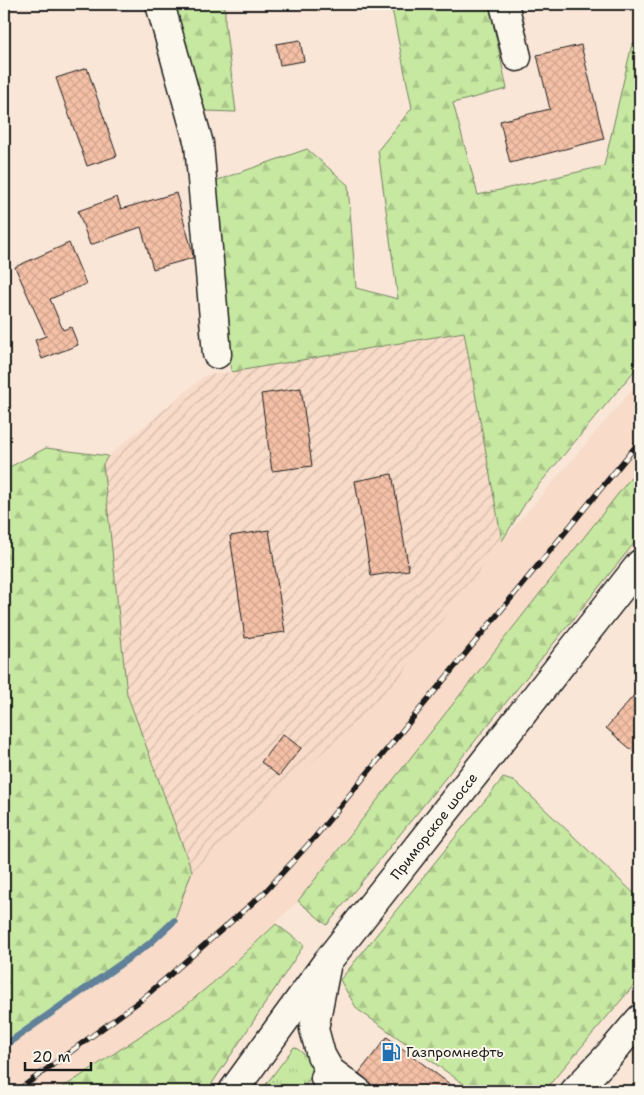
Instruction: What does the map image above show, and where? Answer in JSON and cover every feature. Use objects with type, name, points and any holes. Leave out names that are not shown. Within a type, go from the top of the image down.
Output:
[{"type":"main road","points":[[160,4],[199,144],[217,354]]},
{"type":"main road","points":[[504,4],[517,57]]},
{"type":"main road","name":"Приморское шоссе","points":[[233,1091],[327,962],[640,564]]},
{"type":"main road","points":[[327,962],[314,1029],[327,1075],[357,1091]]},
{"type":"main road","points":[[575,1091],[611,1053],[640,1018]]},
{"type":"main road","points":[[567,1091],[611,1053]]},
{"type":"shaded area","points":[[464,332],[502,541],[388,693],[192,871],[127,694],[103,464],[108,456],[206,375]]},
{"type":"shaded area","points":[[640,381],[640,466],[298,901],[216,980],[185,1006],[71,1083],[58,1091],[4,1091],[4,1046],[149,944],[174,921],[192,871],[388,693],[502,541]]},
{"type":"green space","points":[[172,4],[225,4],[225,23],[236,112],[205,111]]},
{"type":"green space","points":[[391,4],[489,4],[507,89],[453,103],[478,195],[604,166],[632,44],[640,42],[640,364],[531,494],[502,541],[464,332],[232,372],[198,187],[307,149],[348,185],[356,288],[398,299],[378,150],[412,108]]},
{"type":"green space","points":[[46,448],[108,456],[103,464],[127,694],[192,871],[174,921],[149,944],[4,1046],[4,470]]},
{"type":"green space","points":[[640,466],[640,536],[327,925],[298,901]]},
{"type":"green space","points":[[503,778],[516,782],[640,899],[640,978],[544,1091],[474,1091],[357,1009],[340,980]]},
{"type":"green space","points":[[276,924],[304,945],[207,1091],[58,1091],[185,1006]]},
{"type":"green space","points":[[294,1047],[307,1058],[314,1073],[301,1091],[261,1091]]},
{"type":"building","points":[[300,40],[304,61],[280,65],[276,44]]},
{"type":"building","points":[[581,45],[604,139],[510,163],[500,121],[550,109],[537,55]]},
{"type":"building","points":[[87,68],[117,156],[87,166],[56,78]]},
{"type":"building","points":[[176,193],[193,258],[153,269],[141,227],[90,245],[78,211],[117,197],[121,209]]},
{"type":"building","points":[[69,243],[86,284],[50,299],[63,330],[71,327],[78,345],[42,359],[35,340],[46,336],[15,267]]},
{"type":"building","points":[[301,388],[312,466],[272,471],[261,394]]},
{"type":"building","points":[[392,474],[409,570],[371,576],[355,481]]},
{"type":"building","points":[[269,530],[285,632],[245,638],[230,536]]},
{"type":"building","points":[[640,688],[640,757],[606,728]]},
{"type":"building","points":[[283,734],[301,748],[279,776],[261,762]]},
{"type":"building","name":"Газпромнефть","points":[[387,1037],[459,1091],[372,1091],[371,1084],[359,1073]]},
{"type":"waterway","points":[[4,1046],[149,944],[174,921]]},
{"type":"railway","points":[[17,1091],[141,1000],[264,893],[315,837],[640,441]]},
{"type":"place","name":"Газпромнефть","points":[[391,1052]]}]
